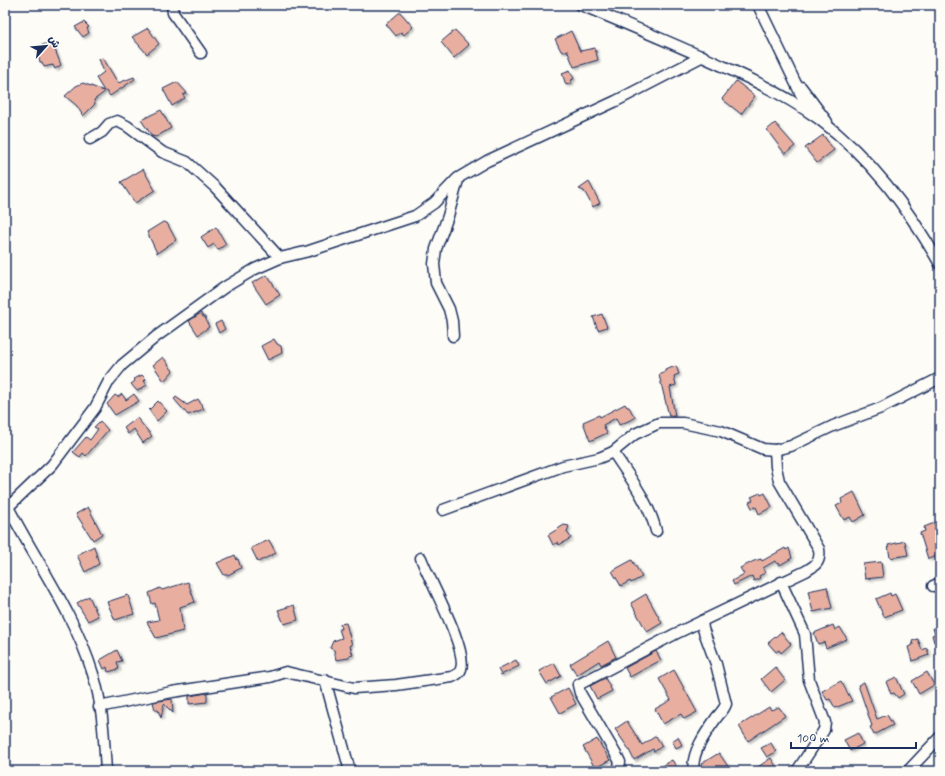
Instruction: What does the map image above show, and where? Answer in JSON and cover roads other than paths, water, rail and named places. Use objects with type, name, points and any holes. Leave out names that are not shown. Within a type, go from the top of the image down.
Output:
[{"type":"street","points":[[172,5],[173,13],[201,53]]},
{"type":"street","points":[[581,5],[703,56],[754,81],[809,112],[854,149],[884,181],[915,221],[940,264]]},
{"type":"street","points":[[758,5],[796,81],[809,112]]},
{"type":"street","points":[[106,771],[94,676],[82,642],[44,570],[6,504],[52,465],[95,408],[109,381],[122,365],[158,336],[225,287],[255,269],[280,258],[309,251],[415,216],[434,203],[458,178],[487,161],[622,98],[703,56]]},
{"type":"street","points":[[796,81],[819,110],[833,131]]},
{"type":"street","points":[[90,139],[102,132],[109,124],[116,121],[127,126],[162,152],[187,162],[216,188],[280,258]]},
{"type":"street","points":[[453,336],[452,321],[436,283],[434,264],[436,249],[448,216],[458,178]]},
{"type":"street","points":[[443,510],[563,466],[599,458],[613,452],[635,434],[659,423],[683,423],[721,431],[763,449],[775,450],[812,438],[833,426],[881,408],[940,378]]},
{"type":"street","points":[[618,771],[620,762],[580,693],[578,685],[702,621],[812,567],[818,563],[821,558],[819,549],[779,481],[776,468],[775,450]]},
{"type":"street","points":[[613,452],[646,505],[653,518],[656,531]]},
{"type":"street","points":[[99,707],[172,692],[270,677],[286,672],[325,680],[339,686],[354,688],[426,682],[452,677],[460,672],[462,664],[454,632],[421,558]]},
{"type":"street","points":[[781,582],[805,634],[811,688],[825,722],[824,730],[797,771]]},
{"type":"street","points":[[694,771],[693,761],[699,748],[707,732],[726,704],[716,664],[703,629],[702,621]]},
{"type":"street","points":[[325,680],[350,771]]},
{"type":"street","points":[[908,771],[940,737]]}]
